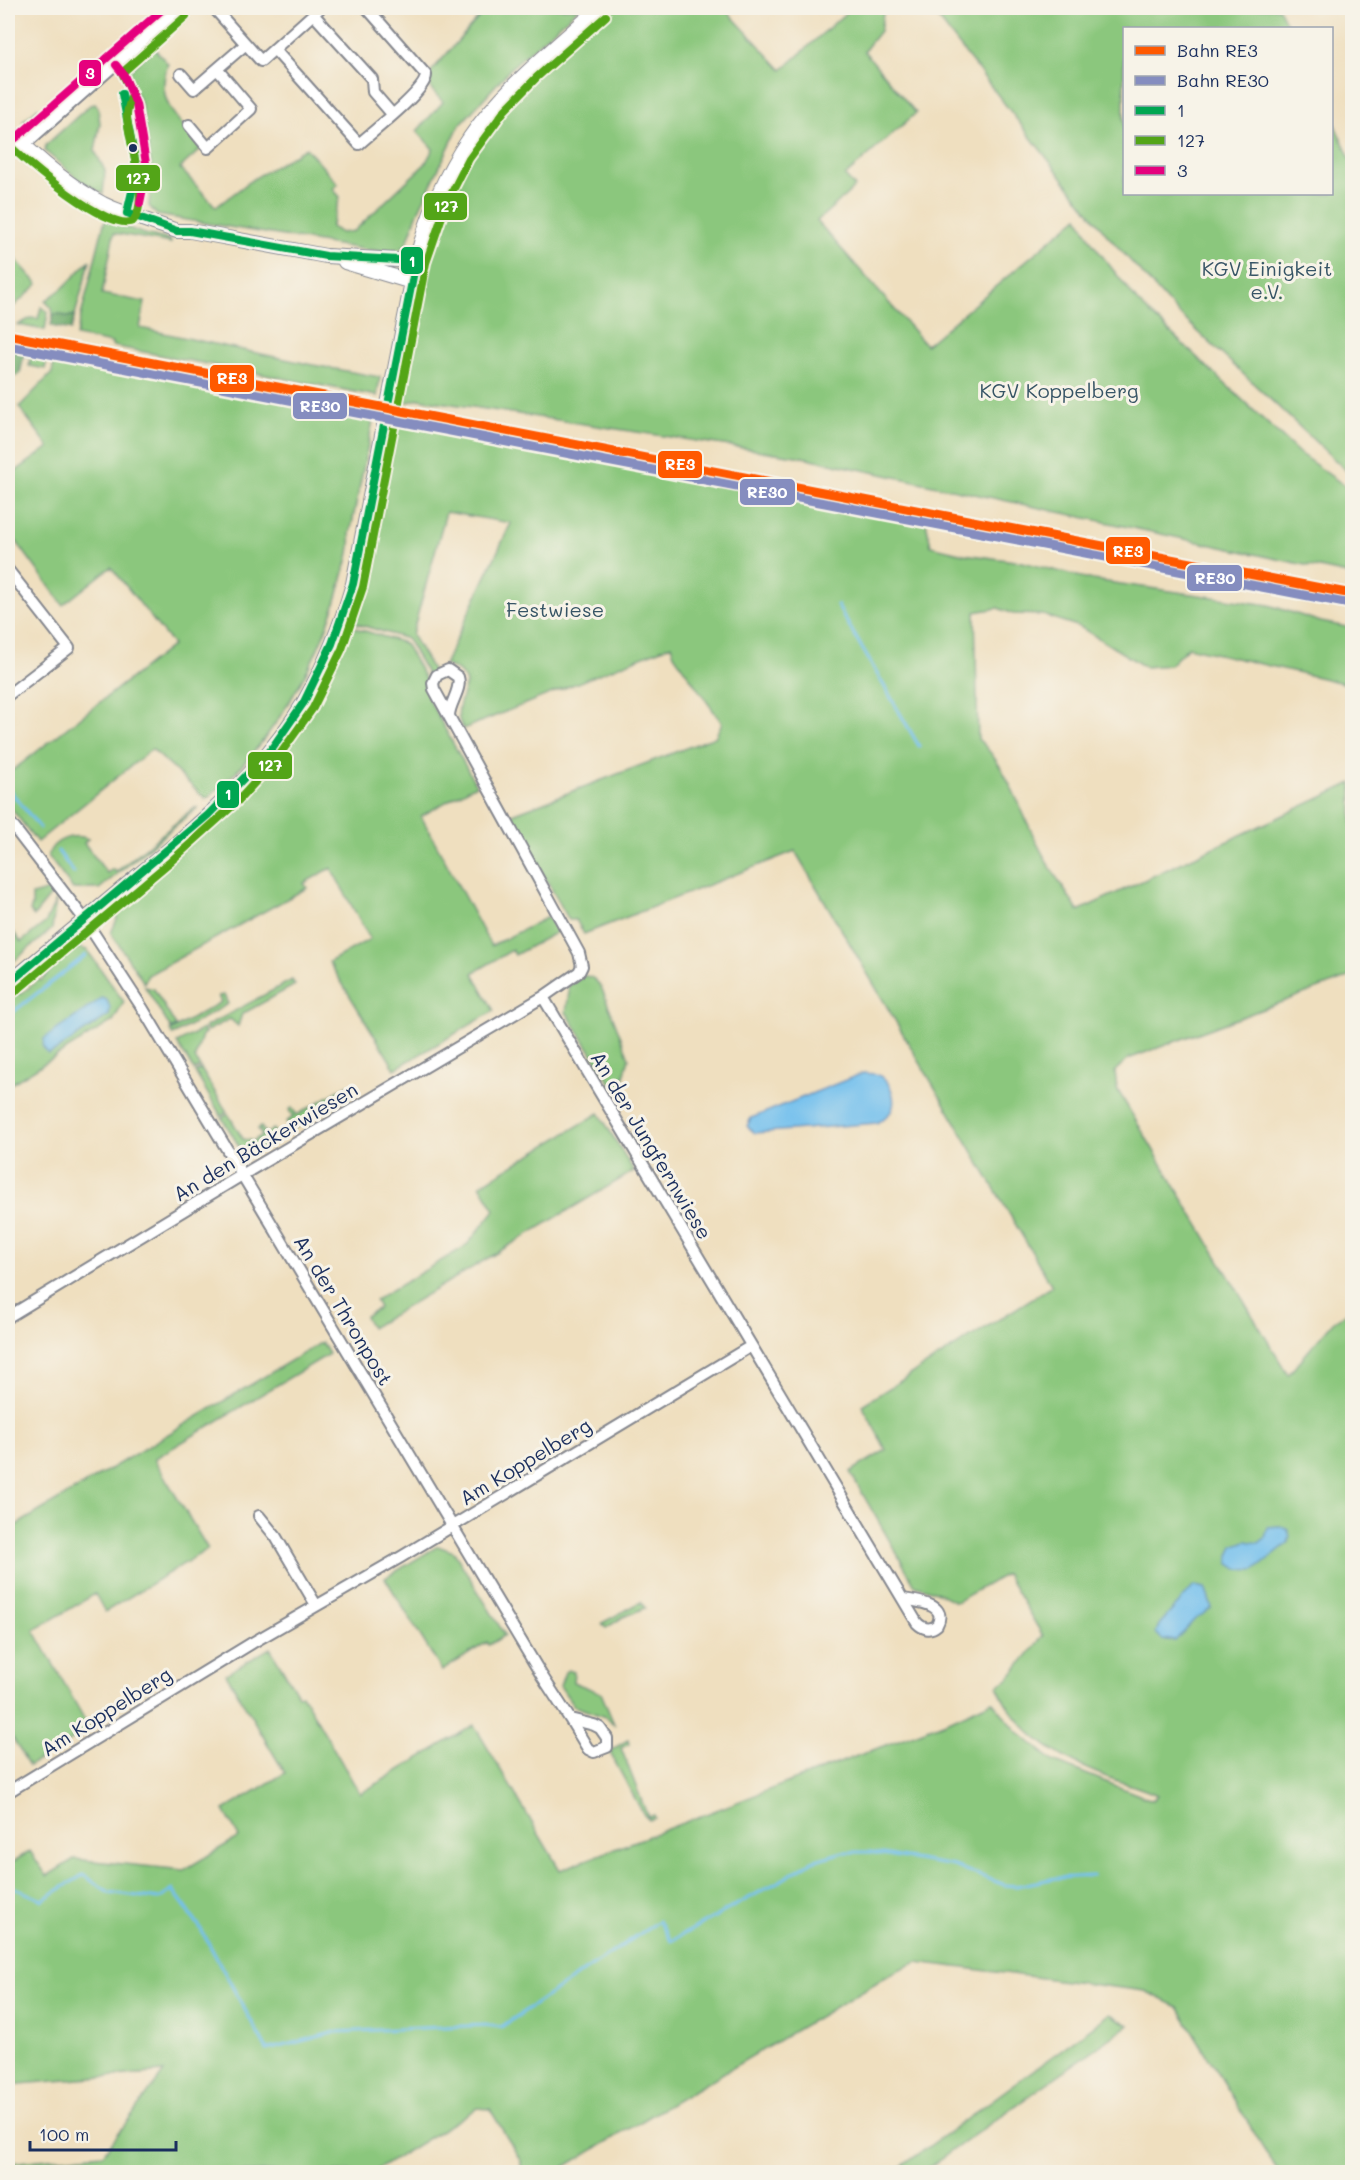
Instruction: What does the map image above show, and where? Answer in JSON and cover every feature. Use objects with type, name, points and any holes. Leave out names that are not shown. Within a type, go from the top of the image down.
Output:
[{"type":"main road","points":[[8,984],[219,807],[262,759],[304,702],[342,621],[353,584],[416,261],[430,215],[446,178],[469,138],[485,117],[519,81],[599,8]]},
{"type":"main road","points":[[8,130],[50,169],[80,190],[104,204],[127,213],[177,231],[189,231],[326,256],[412,282]]},
{"type":"main road","points":[[326,256],[416,261]]},
{"type":"street","points":[[23,146],[178,8]]},
{"type":"street","points":[[214,8],[261,61],[316,10],[372,79],[373,92],[392,114]]},
{"type":"street","points":[[274,49],[359,144],[418,92],[426,79],[426,75],[367,8]]},
{"type":"street","points":[[181,74],[194,89],[246,44]]},
{"type":"street","points":[[189,125],[208,148],[251,109],[217,69]]},
{"type":"street","points":[[8,570],[69,648],[8,695]]},
{"type":"street","points":[[449,715],[581,959],[582,966],[575,977],[543,997]]},
{"type":"street","name":"An der Thronpost","points":[[8,820],[85,920],[143,1010],[570,1719]]},
{"type":"street","name":"An den Bäckerwiesen","points":[[8,1317],[543,997]]},
{"type":"street","name":"An der Jungfernwiese","points":[[543,997],[904,1599]]},
{"type":"street","name":"Am Koppelberg","points":[[8,1792],[316,1605],[751,1346]]},
{"type":"street","points":[[259,1516],[276,1537],[316,1605]]},
{"type":"green space","points":[[487,8],[579,8],[513,66],[459,126],[404,247],[393,252],[367,250],[157,215],[149,206],[152,171],[141,104],[125,75],[154,48],[168,64],[164,78],[164,90],[171,110],[203,147],[180,168],[216,207],[253,179],[306,148],[338,184],[333,189],[340,197],[331,227],[341,233],[354,231],[425,164],[433,149],[417,131],[443,102],[431,89],[429,74]]},
{"type":"green space","name":"KGV Koppelberg","points":[[607,8],[724,8],[782,70],[851,8],[884,8],[880,31],[864,51],[916,113],[845,176],[855,187],[817,221],[926,345],[1078,217],[1093,244],[1138,302],[1299,453],[1352,491],[1352,575],[802,457],[419,399],[409,402],[395,399],[430,233],[461,160],[478,134],[512,95]]},
{"type":"green space","name":"KGV Einigkeit e.V.","points":[[930,8],[1279,8],[1288,27],[1123,27],[1123,195],[1333,195],[1333,121],[1352,163],[1352,476],[1175,310],[1107,235]]},
{"type":"green space","points":[[95,104],[98,107],[100,124],[95,151],[105,171],[103,194],[78,179],[45,151],[46,145],[90,105]]},
{"type":"green space","points":[[38,108],[47,117],[29,128],[23,121]]},
{"type":"green space","points":[[106,220],[170,240],[171,243],[114,233],[102,294],[145,302],[140,328],[380,377],[377,396],[112,346],[112,343],[76,336]]},
{"type":"green space","points":[[8,251],[38,284],[12,308],[8,307]]},
{"type":"green space","points":[[90,260],[75,315],[68,317],[53,315],[52,308],[45,301],[63,288]]},
{"type":"green space","points":[[41,307],[48,312],[45,330],[18,325],[31,318],[38,319]]},
{"type":"green space","points":[[60,314],[67,317],[75,315],[71,330],[51,326],[53,315]]},
{"type":"green space","points":[[8,344],[49,352],[45,369],[29,366],[31,357],[8,349]]},
{"type":"green space","points":[[8,349],[24,355],[20,373],[17,376],[8,374]]},
{"type":"green space","points":[[56,350],[109,360],[110,357],[375,411],[350,534],[348,556],[333,609],[322,639],[291,700],[252,754],[206,799],[152,749],[37,842],[8,804],[8,774],[173,645],[111,567],[63,605],[8,530],[8,477],[49,447],[19,407],[52,373]]},
{"type":"green space","name":"Festwiese","points":[[393,415],[925,517],[931,546],[964,554],[1022,562],[1093,580],[1269,605],[1321,622],[1352,628],[1352,685],[1188,647],[1170,665],[1145,667],[1080,627],[1043,615],[1013,614],[998,608],[975,612],[978,739],[997,762],[1013,790],[1043,855],[1078,911],[1352,783],[1352,976],[1128,1059],[1115,1071],[1117,1089],[1288,1375],[1333,1322],[1352,1309],[1352,2172],[1278,2172],[1178,2007],[1145,1991],[917,1962],[896,1971],[556,2172],[521,2172],[521,2161],[490,2109],[477,2108],[374,2172],[8,2172],[8,2163],[103,2154],[164,2072],[8,2085],[8,1865],[30,1851],[47,1876],[74,1859],[184,1870],[239,1837],[224,1810],[285,1773],[226,1674],[270,1648],[298,1695],[302,1694],[360,1794],[474,1725],[560,1870],[951,1720],[992,1701],[1017,1731],[1053,1761],[1152,1800],[1157,1795],[1104,1776],[1071,1761],[1041,1742],[1028,1730],[1006,1703],[997,1686],[1008,1679],[1043,1636],[1006,1574],[956,1602],[915,1585],[850,1472],[886,1450],[862,1405],[1052,1286],[795,851],[584,934],[576,920],[569,920],[510,815],[715,737],[722,723],[674,655],[671,645],[463,729],[458,712],[466,683],[458,671],[444,665],[511,523],[446,512],[412,635],[433,671],[429,677],[407,639],[351,622],[347,618],[369,541]]},
{"type":"green space","points":[[349,626],[404,643],[427,682],[427,696],[476,785],[421,816],[491,946],[548,917],[557,932],[515,955],[512,950],[473,973],[494,1011],[395,1069],[329,962],[370,939],[331,868],[304,883],[307,888],[148,975],[144,983],[111,933],[117,919],[112,908],[201,833],[239,795],[344,627]]},
{"type":"green space","points":[[194,808],[197,808],[99,889],[73,889],[48,856],[54,845],[64,839],[82,837],[88,839],[84,843],[107,873],[113,869],[116,872]]},
{"type":"green space","points":[[49,890],[52,894],[34,916],[30,911],[32,895]]},
{"type":"green space","points":[[56,900],[52,929],[8,966],[8,931],[11,929],[21,942],[46,922]]},
{"type":"green space","points":[[77,947],[87,950],[124,1002],[113,1021],[8,1086],[8,999],[19,992],[21,994],[39,979],[41,981],[63,956]]},
{"type":"green space","points":[[584,976],[594,979],[602,989],[629,1058],[621,1088],[616,1092],[566,1012],[568,986]]},
{"type":"green space","points":[[292,980],[295,985],[242,1014],[238,1026],[230,1019],[207,1031],[205,1027]]},
{"type":"green space","points":[[145,987],[154,989],[176,1026],[171,1029]]},
{"type":"green space","points":[[224,995],[228,1004],[173,1035],[170,1031],[221,1002],[218,996]]},
{"type":"green space","points":[[203,1029],[205,1033],[202,1035],[195,1058],[200,1067],[194,1070],[177,1043]]},
{"type":"green space","points":[[201,1069],[227,1112],[221,1116],[195,1072]]},
{"type":"green space","points":[[348,1085],[354,1094],[292,1130],[286,1122],[293,1117],[289,1110],[292,1108],[297,1115]]},
{"type":"green space","points":[[599,1113],[634,1171],[371,1328],[365,1316],[379,1308],[375,1300],[466,1246],[495,1210],[480,1185]]},
{"type":"green space","points":[[228,1114],[243,1139],[253,1141],[262,1135],[258,1129],[261,1127],[266,1134],[273,1129],[279,1138],[256,1152],[240,1148],[222,1118]]},
{"type":"green space","points":[[322,1342],[329,1354],[154,1459],[208,1549],[105,1612],[95,1594],[34,1630],[90,1729],[29,1766],[8,1730],[8,1530]]},
{"type":"green space","points":[[438,1546],[454,1552],[505,1635],[489,1645],[487,1642],[442,1671],[385,1578]]},
{"type":"green space","points":[[641,1602],[645,1608],[623,1617],[606,1628],[602,1623]]},
{"type":"green space","points":[[568,1670],[574,1672],[573,1682],[601,1693],[614,1724],[605,1717],[574,1706],[560,1686]]},
{"type":"green space","points":[[628,1740],[629,1744],[621,1748],[648,1817],[654,1815],[655,1818],[649,1820],[644,1815],[609,1751]]},
{"type":"green space","points":[[1110,2014],[1129,2025],[922,2172],[894,2172]]},
{"type":"water","points":[[102,998],[107,1000],[110,1008],[109,1015],[48,1054],[43,1047],[44,1039]]},
{"type":"water","points":[[863,1073],[876,1074],[883,1078],[892,1092],[892,1109],[877,1123],[755,1133],[747,1126],[751,1118]]},
{"type":"water","points":[[1280,1526],[1288,1530],[1290,1537],[1288,1543],[1254,1570],[1238,1569],[1229,1563],[1233,1546],[1246,1541],[1259,1543],[1265,1538],[1268,1527]]},
{"type":"water","points":[[1194,1586],[1205,1588],[1212,1608],[1194,1620],[1175,1641],[1162,1639],[1156,1633],[1159,1625]]},
{"type":"waterway","points":[[837,605],[919,746]]},
{"type":"waterway","points":[[8,788],[40,828]]},
{"type":"waterway","points":[[58,851],[74,873]]},
{"type":"waterway","points":[[8,1016],[86,955]]},
{"type":"waterway","points":[[8,1885],[42,1900],[83,1875],[109,1892],[159,1899],[173,1890],[198,1924],[267,2050],[336,2032],[486,2025],[501,2027],[659,1921],[671,1941],[812,1861],[843,1852],[870,1852],[954,1866],[1005,1885],[1016,1886],[1056,1878],[1093,1876]]},
{"type":"rail line","name":"RE3","points":[[8,335],[1352,594]]},
{"type":"rail line","name":"RE30","points":[[8,346],[1350,604]]},
{"type":"transit line","name":"3","points":[[16,138],[164,8]]},
{"type":"transit line","name":"127","points":[[8,144],[68,194],[88,207],[121,222],[133,221],[138,212],[139,186],[127,116],[132,93],[122,73],[186,16]]},
{"type":"transit line","name":"127","points":[[15,992],[170,862],[237,802],[278,757],[313,708],[342,649],[363,587],[426,263],[447,202],[469,159],[505,110],[537,77],[606,16]]},
{"type":"transit line","name":"3","points":[[116,65],[124,75],[136,104],[147,169],[140,203]]},
{"type":"transit line","name":"1","points":[[122,94],[137,170],[127,213]]},
{"type":"transit line","name":"1","points":[[8,984],[208,815],[270,751],[304,702],[332,644],[353,584],[416,261],[326,256],[190,231],[177,231],[127,213]]}]
